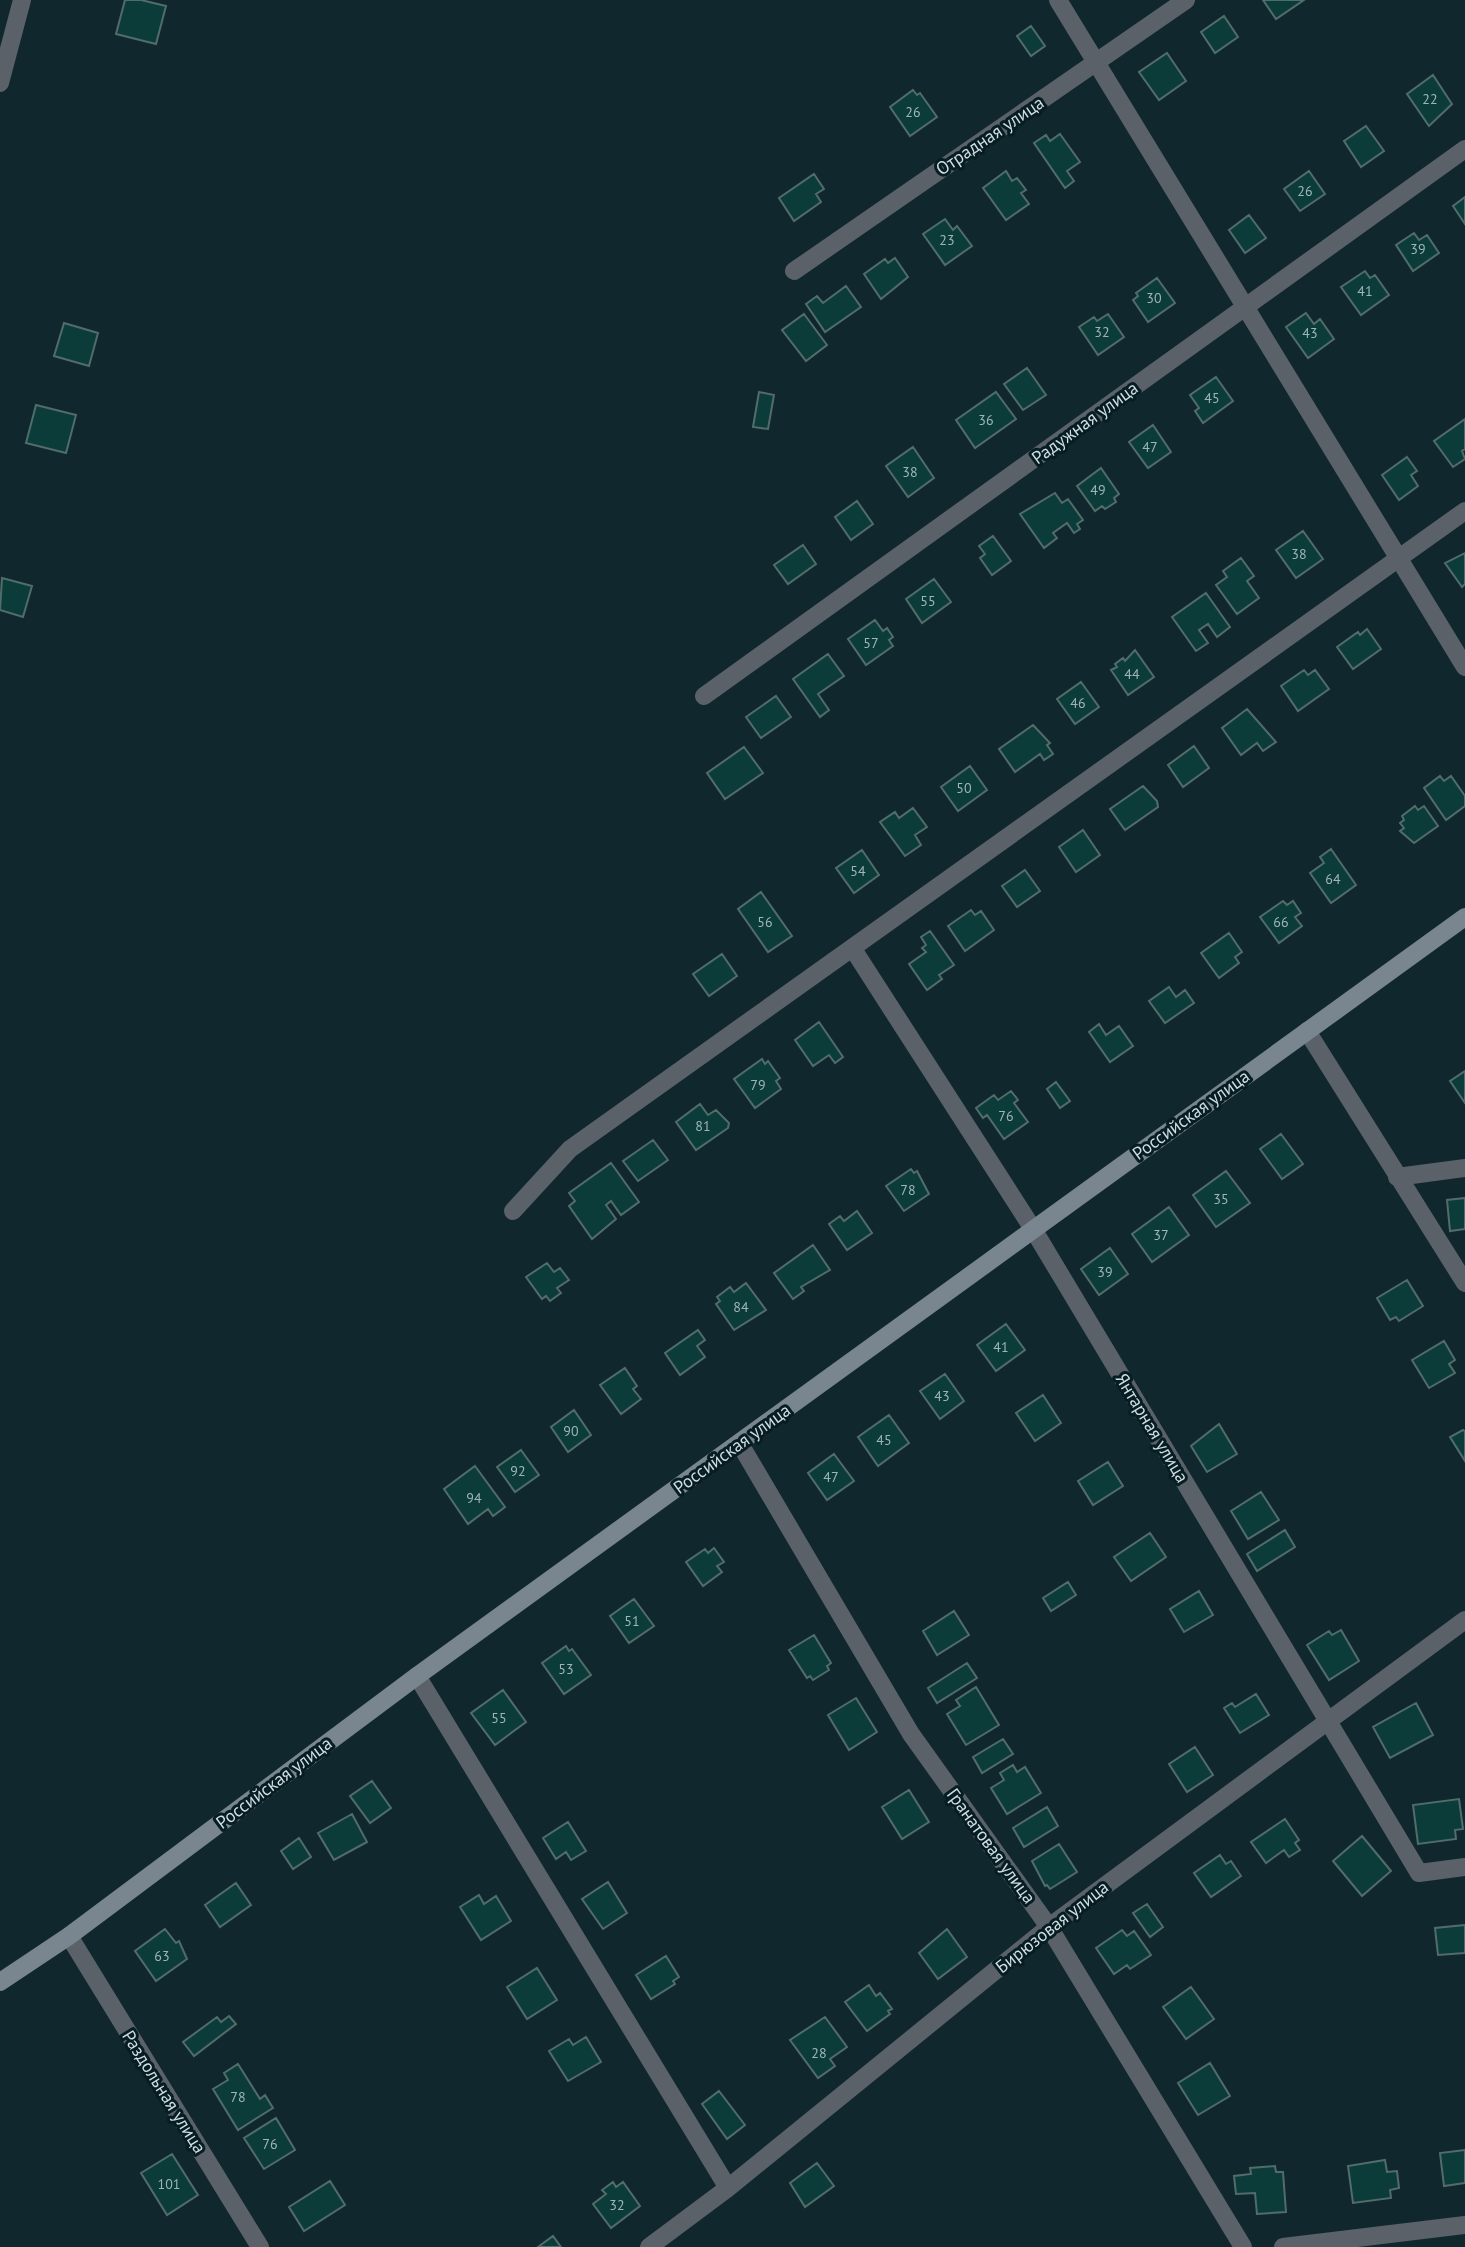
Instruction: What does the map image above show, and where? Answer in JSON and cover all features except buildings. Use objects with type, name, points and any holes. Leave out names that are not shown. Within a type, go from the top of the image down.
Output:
[{"type":"main road","name":"Российская улица","points":[[0,1982],[69,1936],[417,1676],[1465,917]]},
{"type":"street","points":[[1,75],[22,0]]},
{"type":"street","points":[[1058,0],[1465,667]]},
{"type":"street","name":"Отрадная улица","points":[[794,271],[1186,0]]},
{"type":"street","name":"Радужная улица","points":[[704,696],[1465,149]]},
{"type":"street","points":[[513,1211],[570,1149],[1465,511]]},
{"type":"street","name":"Янтарная улица","points":[[853,949],[1033,1229],[1419,1873],[1465,1867]]},
{"type":"street","points":[[1307,1031],[1465,1283]]},
{"type":"street","points":[[1397,1177],[1465,1168]]},
{"type":"street","name":"Гранатовая улица","points":[[740,1444],[911,1734],[1049,1927],[1243,2247]]},
{"type":"street","name":"Бирюзовая улица","points":[[649,2247],[728,2188],[1049,1927],[1465,1620]]},
{"type":"street","points":[[417,1676],[728,2188]]},
{"type":"street","name":"Раздольная улица","points":[[69,1936],[260,2247]]},
{"type":"street","points":[[1283,2247],[1465,2225]]}]
